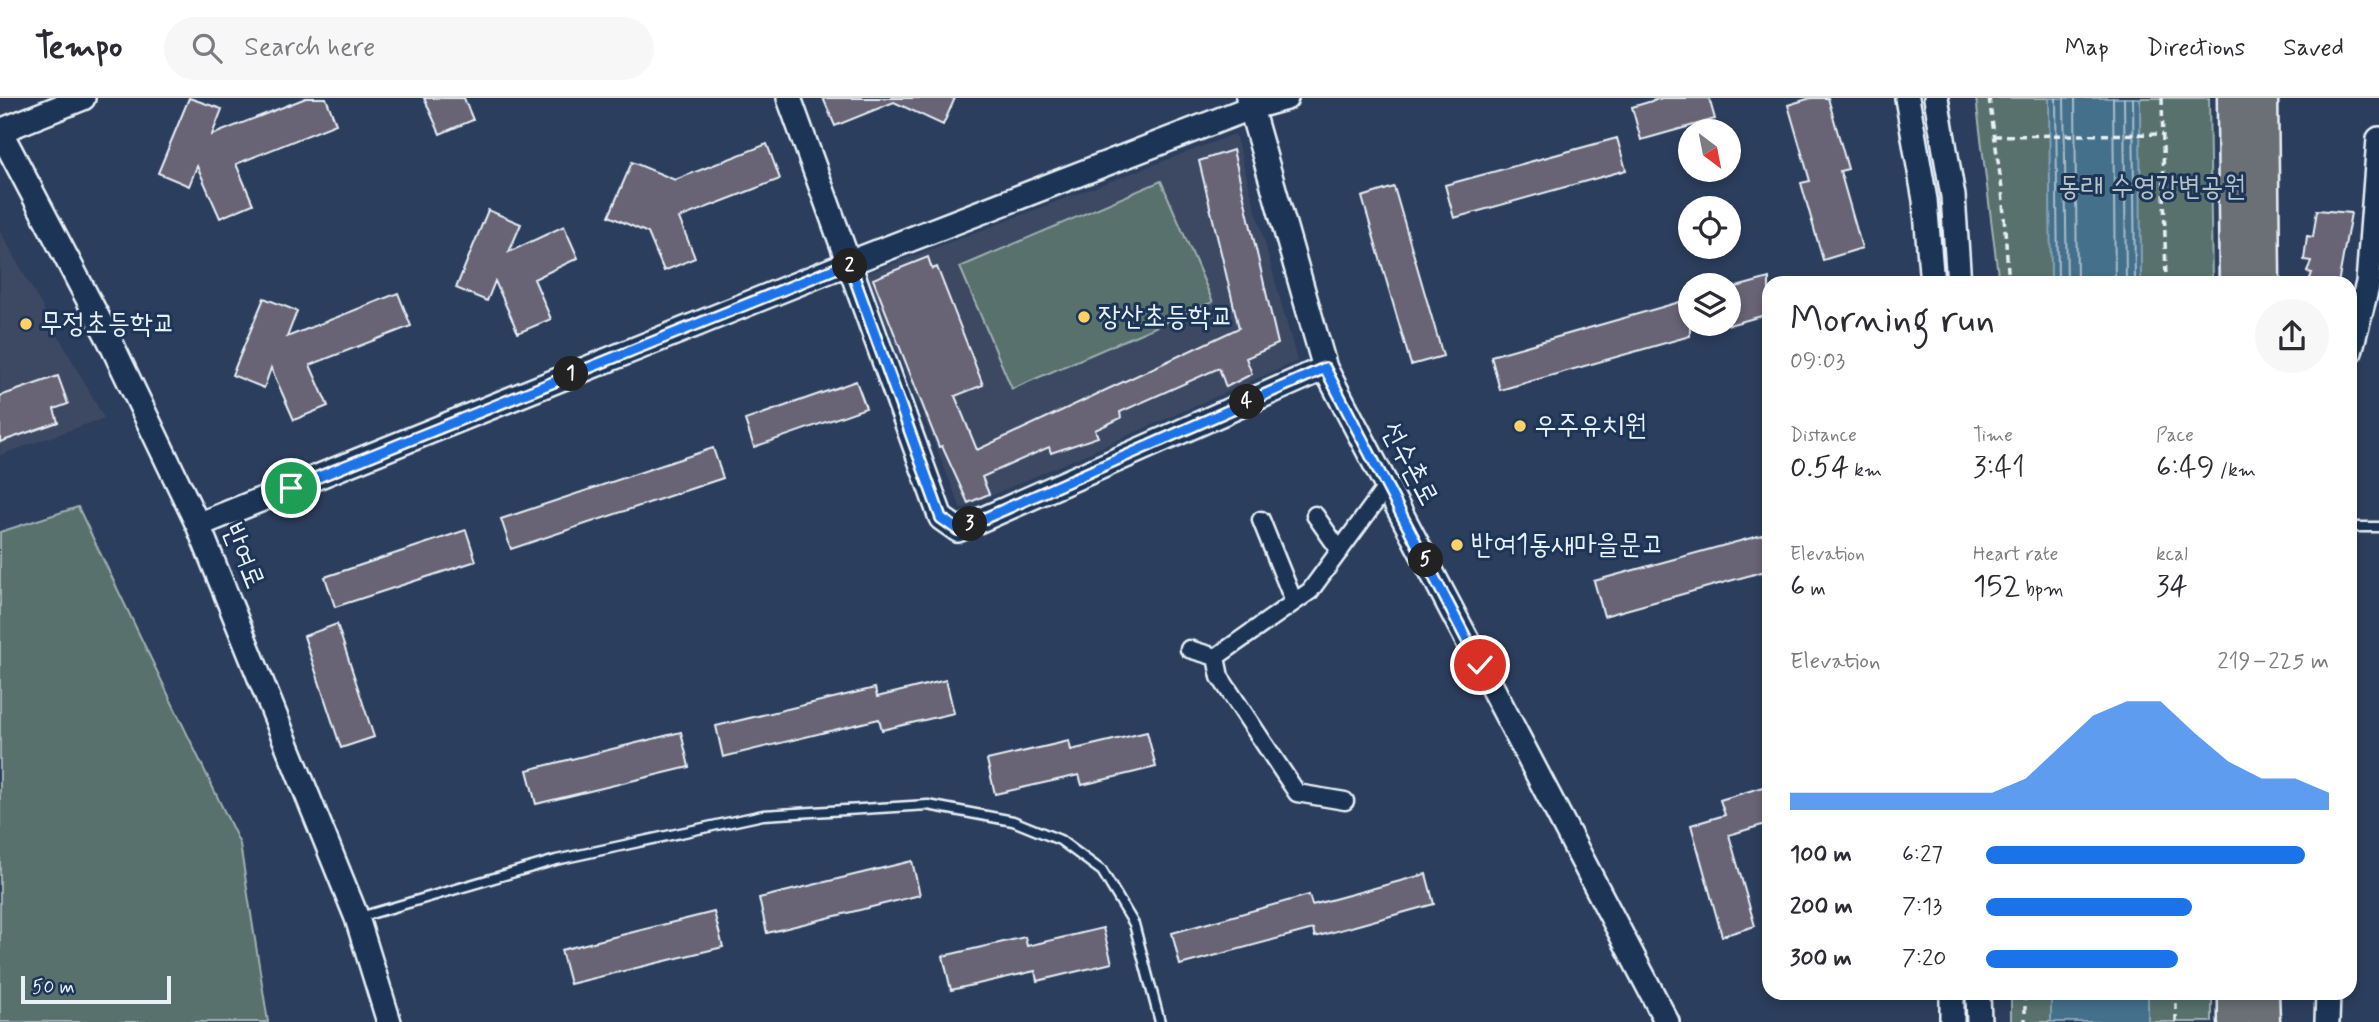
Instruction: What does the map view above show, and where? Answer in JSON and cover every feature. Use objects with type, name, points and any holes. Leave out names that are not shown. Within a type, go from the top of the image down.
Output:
[{"type":"highway","points":[[2233,98],[2235,276]]},
{"type":"highway","points":[[2262,98],[2264,276]]},
{"type":"highway","points":[[2234,1000],[2234,1022]]},
{"type":"highway","points":[[2263,1000],[2264,1022]]},
{"type":"main road","points":[[0,131],[83,98]]},
{"type":"main road","points":[[789,98],[941,518],[958,530],[1325,368]]},
{"type":"main road","points":[[198,525],[1249,103],[1286,98]]},
{"type":"main road","points":[[1907,98],[1925,200],[1931,276]]},
{"type":"main road","points":[[1936,98],[1953,196],[1958,276]]},
{"type":"main road","name":"선수촌로","points":[[1249,103],[1325,368],[1667,1022]]},
{"type":"main road","name":"반여로","points":[[0,131],[110,341],[198,525],[357,918],[389,1022]]},
{"type":"main road","points":[[2357,325],[2368,283],[2379,139]]},
{"type":"main road","points":[[1952,1000],[1952,1022]]},
{"type":"main road","points":[[1978,1000],[1979,1022]]},
{"type":"main road","points":[[2327,1022],[2328,1000]]},
{"type":"street","points":[[1216,657],[1310,591],[1387,486]]},
{"type":"street","points":[[1315,515],[1340,551]]},
{"type":"street","points":[[1261,520],[1294,602]]},
{"type":"street","points":[[1189,649],[1216,657]]},
{"type":"street","points":[[1216,657],[1220,677],[1297,793],[1345,801]]},
{"type":"lane","points":[[2357,527],[2379,527]]},
{"type":"lane","points":[[357,918],[556,860],[763,815],[928,805],[1013,821],[1060,840],[1102,871],[1134,924],[1160,1022]]},
{"type":"path","points":[[1989,98],[2008,276]]},
{"type":"path","points":[[2162,98],[2166,276]]},
{"type":"path","points":[[1994,136],[2163,134]]},
{"type":"path","points":[[2025,1000],[2025,1022]]},
{"type":"path","points":[[2176,1000],[2176,1022]]},
{"type":"shaded area","name":"장산초등학교","points":[[1235,134],[1297,361],[961,509],[866,274]]},
{"type":"shaded area","name":"무정초등학교","points":[[0,231],[104,418],[0,455]]},
{"type":"green space","name":"동래 수영강변공원","points":[[1976,98],[2209,98],[2212,276],[1998,276]]},
{"type":"green space","points":[[1161,181],[1213,302],[1012,389],[960,267]]},
{"type":"green space","points":[[78,507],[240,844],[268,1022],[0,1022],[0,532]]},
{"type":"green space","points":[[2011,1000],[2212,1000],[2212,1022],[2011,1022]]},
{"type":"water","points":[[2049,98],[2140,98],[2141,276],[2051,276]]},
{"type":"water","points":[[2051,1000],[2148,1000],[2148,1022],[2051,1022]]},
{"type":"building","points":[[189,98],[222,109],[212,135],[306,98],[326,98],[336,124],[236,164],[253,204],[220,218],[197,166],[189,186],[158,173]]},
{"type":"building","points":[[424,98],[464,98],[473,120],[440,134]]},
{"type":"building","points":[[823,98],[955,98],[943,125],[894,102],[835,126]]},
{"type":"building","points":[[1662,98],[1709,98],[1715,119],[1678,119],[1678,130],[1641,140],[1632,107]]},
{"type":"building","points":[[1811,98],[1828,98],[1848,169],[1840,171],[1862,248],[1823,260],[1801,183],[1810,181],[1788,105]]},
{"type":"building","points":[[1617,138],[1626,170],[1454,218],[1445,185]]},
{"type":"building","points":[[767,144],[780,179],[679,218],[695,258],[664,271],[648,233],[609,216],[632,162],[675,180]]},
{"type":"building","points":[[1233,150],[1278,344],[1246,358],[1252,374],[1226,387],[1219,368],[1120,412],[1121,418],[1095,430],[1098,437],[1051,453],[1049,447],[982,477],[989,494],[968,503],[942,446],[939,447],[873,279],[928,257],[932,269],[937,267],[983,385],[955,396],[977,450],[1239,328],[1199,161]]},
{"type":"building","points":[[1394,187],[1443,356],[1411,365],[1362,197]]},
{"type":"building","points":[[488,210],[521,224],[509,252],[564,226],[578,258],[534,279],[551,319],[518,333],[495,281],[487,301],[456,288]]},
{"type":"building","points":[[2317,210],[2351,213],[2339,276],[2311,276],[2312,273],[2307,272],[2311,261],[2304,260],[2307,236],[2313,237]]},
{"type":"building","points":[[1762,280],[1762,316],[1741,322],[1741,286]]},
{"type":"building","points":[[398,293],[411,326],[310,365],[328,406],[294,420],[271,368],[264,388],[232,375],[264,298],[297,311],[287,337]]},
{"type":"building","points":[[1678,302],[1678,336],[1690,336],[1500,390],[1491,356]]},
{"type":"building","points":[[58,376],[68,404],[54,409],[58,422],[0,442],[0,396]]},
{"type":"building","points":[[856,381],[866,408],[754,447],[745,420]]},
{"type":"building","points":[[713,448],[723,478],[511,549],[501,519]]},
{"type":"building","points":[[466,530],[476,561],[335,607],[325,577]]},
{"type":"building","points":[[1762,535],[1762,572],[1604,616],[1594,581]]},
{"type":"building","points":[[337,624],[374,737],[341,748],[304,636]]},
{"type":"building","points":[[946,680],[954,713],[882,730],[879,719],[723,757],[716,726],[875,688],[877,697]]},
{"type":"building","points":[[681,732],[689,767],[536,804],[527,770]]},
{"type":"building","points":[[1147,732],[1156,767],[1082,785],[1079,775],[995,794],[987,760],[1069,741],[1071,750]]},
{"type":"building","points":[[1762,787],[1762,825],[1729,835],[1755,926],[1722,936],[1691,825],[1725,815],[1720,800]]},
{"type":"building","points":[[912,861],[920,895],[767,933],[759,898]]},
{"type":"building","points":[[1426,874],[1434,904],[1315,937],[1313,929],[1180,965],[1172,933],[1309,895],[1312,905]]},
{"type":"building","points":[[714,912],[723,947],[570,984],[561,950]]},
{"type":"building","points":[[1103,928],[1112,963],[1037,981],[1035,971],[951,990],[943,956],[1025,937],[1027,946]]},
{"type":"place","name":"장산초등학교","points":[[1084,317]]},
{"type":"place","name":"무정초등학교","points":[[26,324]]},
{"type":"place","name":"우주유치원","points":[[1520,426]]},
{"type":"place","name":"반여1동새마을문고","points":[[1457,545]]},
{"type":"route","points":[[291,488],[849,263],[941,518],[952,528],[958,530],[1325,368],[1480,665]]}]
